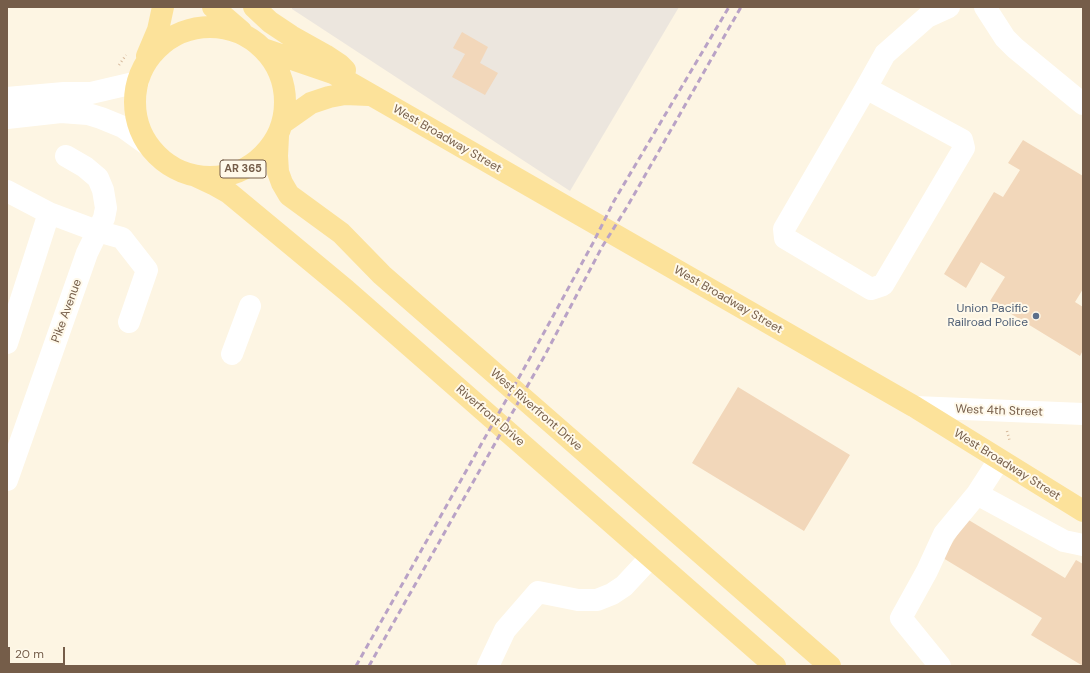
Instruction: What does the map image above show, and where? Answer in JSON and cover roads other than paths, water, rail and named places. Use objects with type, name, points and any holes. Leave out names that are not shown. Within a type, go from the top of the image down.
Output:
[{"type":"main road","name":"AR 365","points":[[163,7],[158,30],[140,75],[137,93],[137,112],[140,129],[148,144],[162,161],[178,171],[196,176],[215,177],[234,173],[251,165],[265,152],[281,129]]},
{"type":"main road","points":[[213,7],[256,43]]},
{"type":"main road","name":"AR 365","points":[[254,7],[270,22],[290,36],[340,64],[370,95]]},
{"type":"main road","name":"West Broadway Street","points":[[140,75],[164,43],[176,34],[194,28],[212,27],[231,30],[256,43],[333,73],[915,407],[1005,452],[1083,511]]},
{"type":"main road","name":"West Riverfront Drive","points":[[256,43],[275,64],[280,80],[284,103],[276,156],[278,172],[289,195],[341,233],[382,275],[830,666]]},
{"type":"main road","name":"West Broadway Street","points":[[281,129],[311,103],[328,97],[345,94],[370,95]]},
{"type":"main road","name":"Riverfront Drive","points":[[196,176],[229,193],[346,290],[775,666]]},
{"type":"street","points":[[866,88],[962,140],[964,148],[883,285],[871,289],[785,238],[784,229],[885,54],[926,17],[949,7]]},
{"type":"street","points":[[985,7],[1004,38],[1038,68],[1080,100]]},
{"type":"street","points":[[7,98],[64,93],[91,93],[140,75]]},
{"type":"street","points":[[7,118],[61,112],[88,114],[123,127],[148,144]]},
{"type":"street","name":"Pike Avenue","points":[[7,480],[87,253],[104,218],[106,208],[103,190],[98,178],[85,167],[66,156]]},
{"type":"street","points":[[7,191],[49,213],[97,231],[122,238],[147,270],[129,322]]},
{"type":"street","points":[[7,343],[49,213]]},
{"type":"street","points":[[232,354],[250,306]]},
{"type":"street","name":"West 4th Street","points":[[915,407],[1083,414]]},
{"type":"street","points":[[940,666],[901,618],[944,534],[977,494],[1005,452]]},
{"type":"street","points":[[977,494],[1064,541],[1083,545]]},
{"type":"street","points":[[488,666],[504,630],[538,592],[578,600],[597,600],[612,594],[624,586],[651,557]]},
{"type":"railway","points":[[356,666],[535,349],[593,243],[614,201],[729,7]]},
{"type":"railway","points":[[369,666],[545,355],[602,247],[627,207],[741,7]]},
{"type":"place","name":"Union Pacific Railroad Police","points":[[1036,316]]}]
